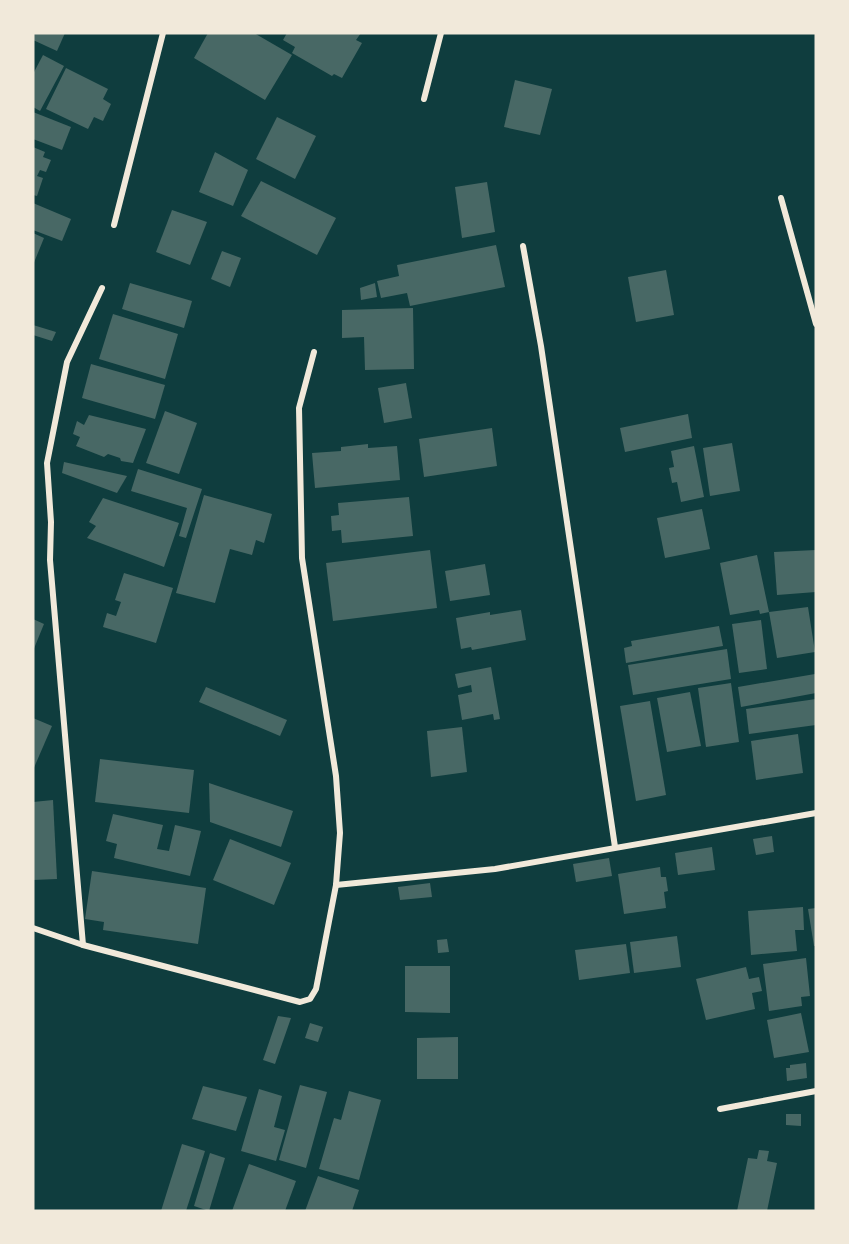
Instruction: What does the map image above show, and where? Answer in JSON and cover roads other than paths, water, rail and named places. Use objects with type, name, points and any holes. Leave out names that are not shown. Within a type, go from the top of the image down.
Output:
[{"type":"street","points":[[114,225],[163,33]]},
{"type":"street","points":[[424,99],[441,33]]},
{"type":"street","points":[[781,198],[816,324]]},
{"type":"street","points":[[523,246],[541,346],[615,847]]},
{"type":"street","points":[[83,945],[50,560],[51,522],[47,463],[67,362],[102,288]]},
{"type":"street","points":[[33,928],[83,945],[300,1002],[310,999],[316,989],[336,885],[340,833],[336,776],[302,558],[299,408],[314,352]]},
{"type":"street","points":[[336,885],[495,869],[816,813]]},
{"type":"street","points":[[720,1109],[816,1091]]}]
